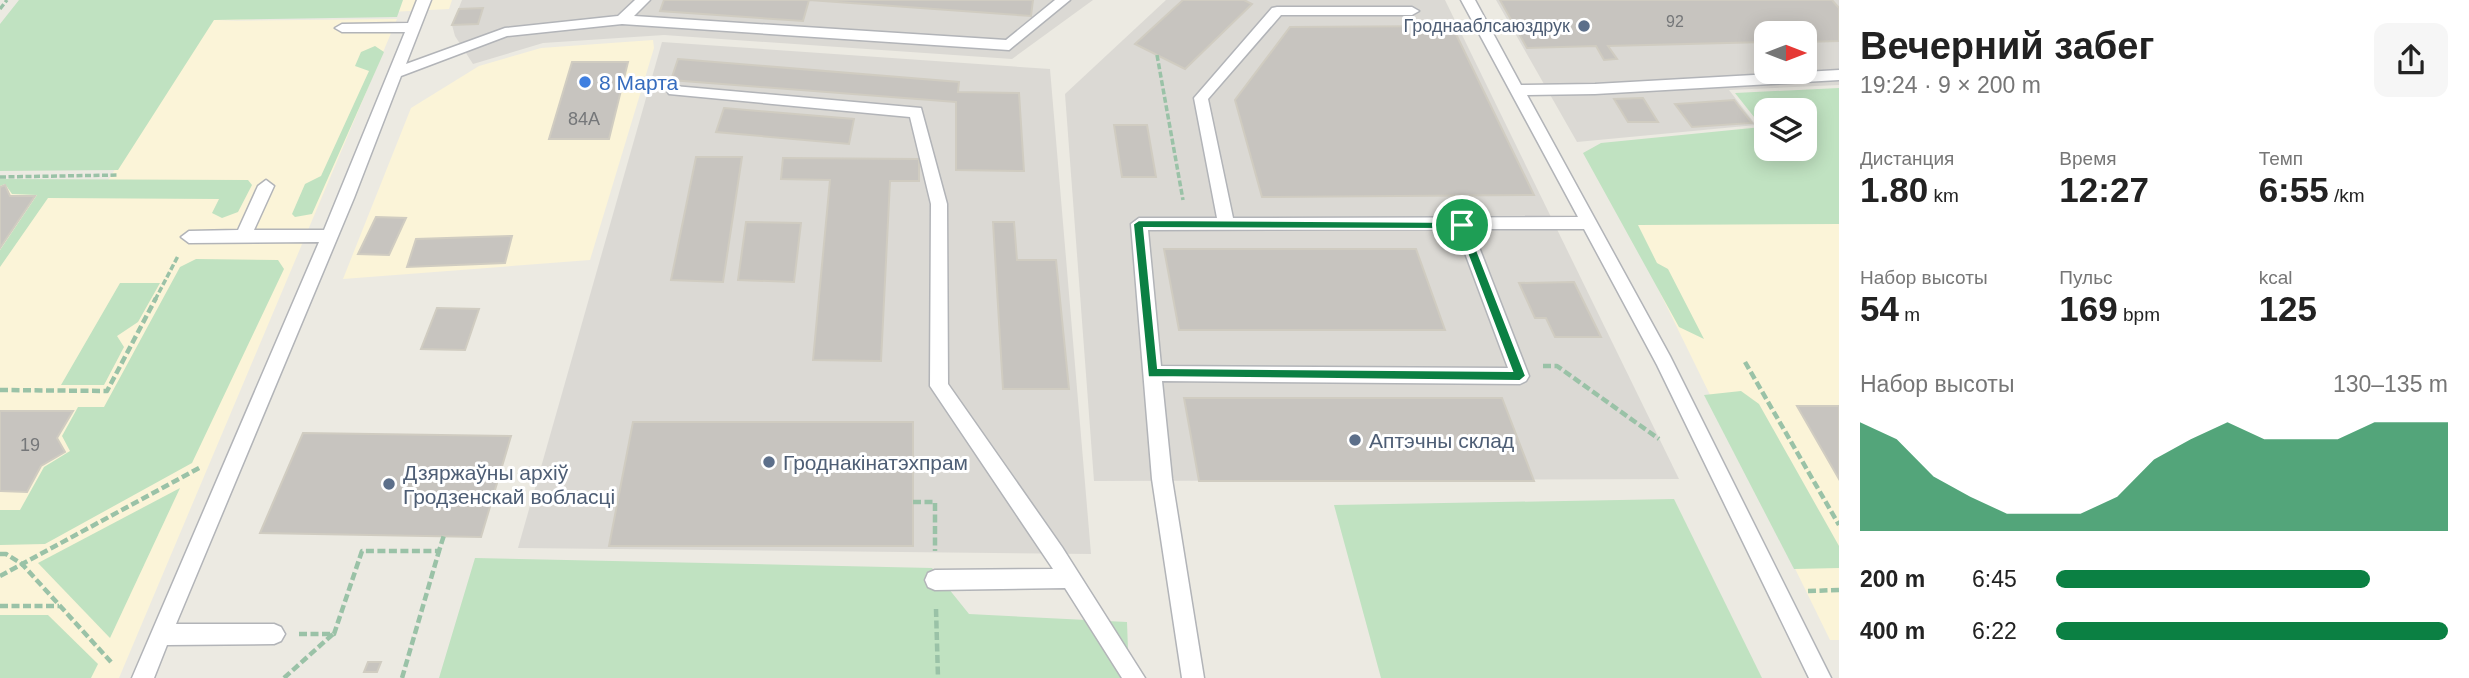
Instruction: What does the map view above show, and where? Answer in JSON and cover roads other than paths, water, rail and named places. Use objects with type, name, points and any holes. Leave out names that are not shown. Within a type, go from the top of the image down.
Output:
[{"type":"lane","points":[[143,678],[330,236],[424,0]]},
{"type":"lane","points":[[622,20],[643,0]]},
{"type":"lane","points":[[396,73],[505,32],[622,20],[1010,45],[1063,0]]},
{"type":"lane","points":[[1468,0],[1664,361],[1820,678]]},
{"type":"lane","points":[[1226,224],[1201,98],[1277,10],[1412,10]]},
{"type":"lane","points":[[342,28],[414,27]]},
{"type":"lane","points":[[1515,90],[1595,89],[1839,75]]},
{"type":"lane","points":[[674,91],[916,112],[939,204],[939,386],[1070,578],[1134,678]]},
{"type":"lane","points":[[243,237],[266,186]]},
{"type":"lane","points":[[1193,678],[1163,479],[1139,224],[1588,223]]},
{"type":"lane","points":[[1153,373],[1520,376],[1462,225]]},
{"type":"lane","points":[[189,237],[330,236]]},
{"type":"lane","points":[[935,580],[1070,578]]},
{"type":"lane","points":[[161,635],[274,634]]},
{"type":"place","name":"Гроднааблсаюздрук","points":[[1584,26]]},
{"type":"place","name":"8 Марта","points":[[585,82]]},
{"type":"place","name":"Аптэчны склад","points":[[1355,440]]},
{"type":"place","name":"Гроднакінатэхпрам","points":[[769,462]]},
{"type":"place","name":"Дзяржаўны архіў Гродзенскай вобласці","points":[[389,484]]}]
